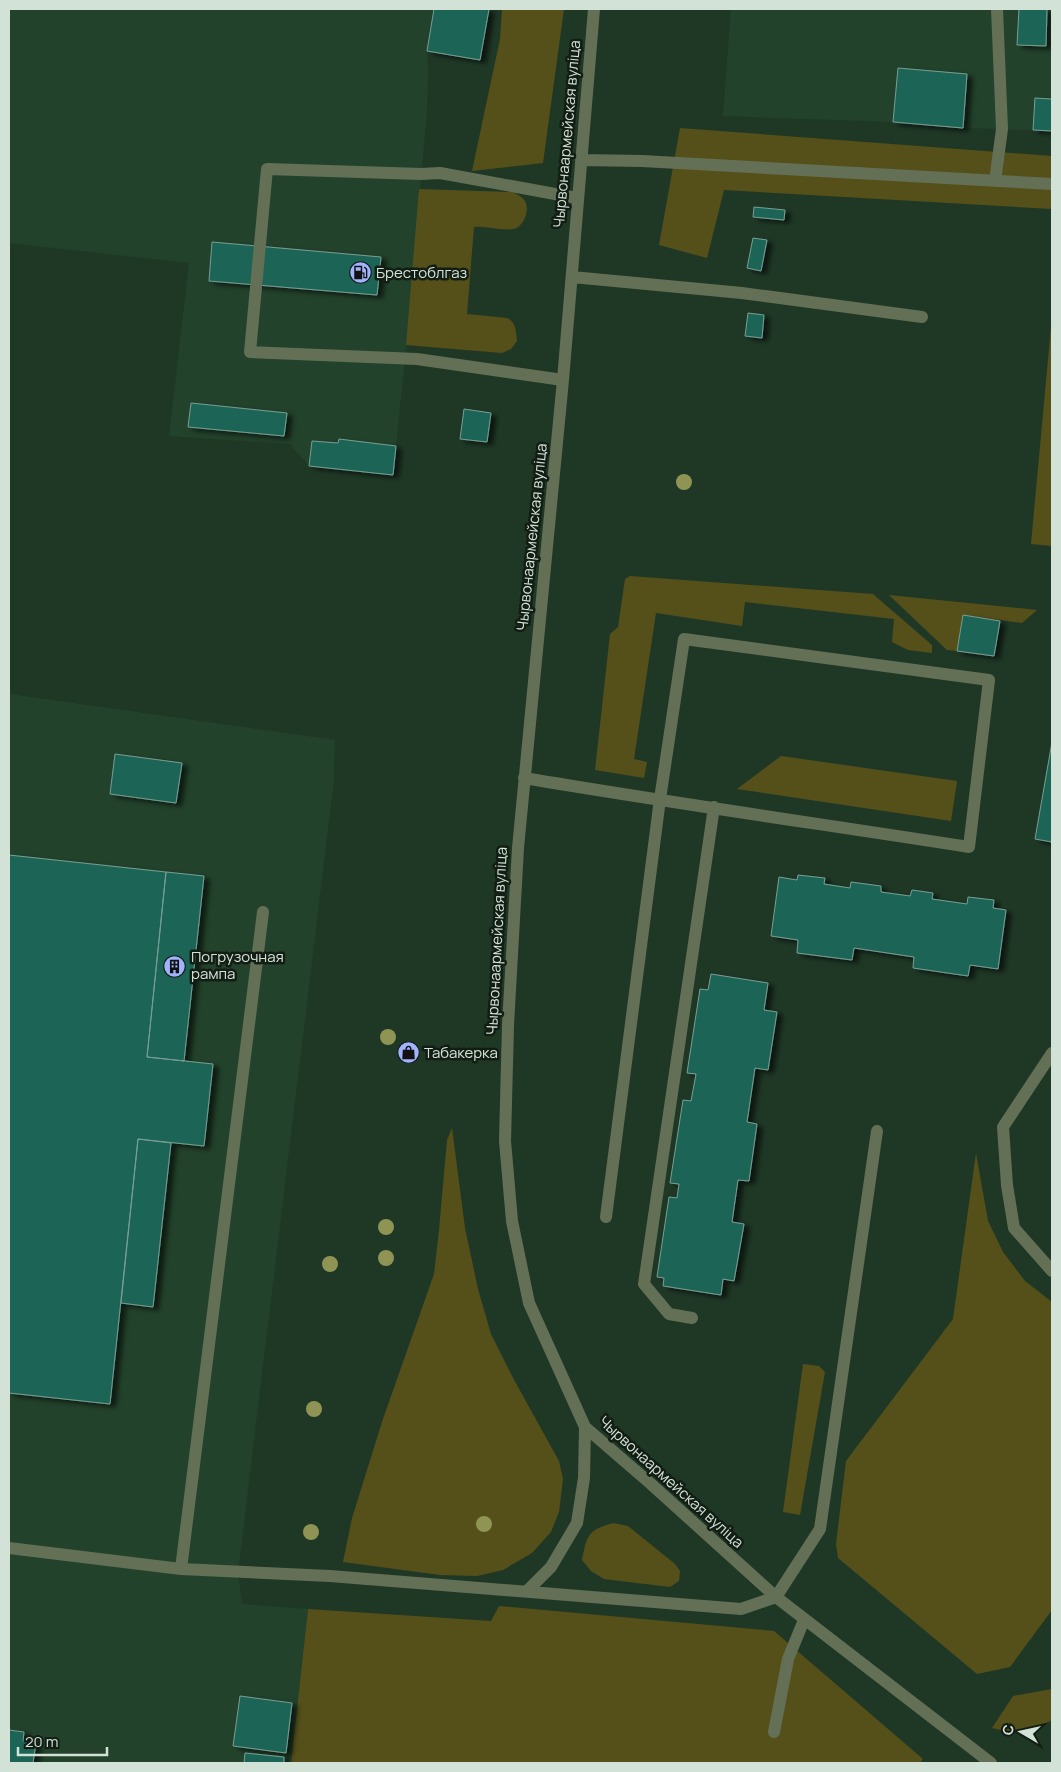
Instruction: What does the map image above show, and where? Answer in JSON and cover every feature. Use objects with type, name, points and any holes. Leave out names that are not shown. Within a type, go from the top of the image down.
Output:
[{"type":"street","name":"Чырвонаармейская вуліца","points":[[594,9],[577,198],[564,380],[518,848],[508,1024],[505,1141],[512,1221],[529,1303],[585,1427],[776,1597],[991,1763]]},
{"type":"street","points":[[995,181],[1002,129],[997,9]]},
{"type":"street","points":[[581,160],[642,161],[1052,184]]},
{"type":"street","points":[[564,380],[417,359],[250,352],[267,169],[440,173],[577,198]]},
{"type":"street","points":[[572,277],[742,293],[922,317]]},
{"type":"street","points":[[524,778],[660,799],[714,807],[969,847],[989,680],[684,639],[660,799],[606,1217]]},
{"type":"street","points":[[692,1318],[669,1314],[644,1284],[714,807]]},
{"type":"street","points":[[181,1569],[263,912]]},
{"type":"street","points":[[1052,1052],[1004,1127],[1007,1185],[1014,1228],[1052,1271]]},
{"type":"street","points":[[9,1548],[181,1569],[330,1576],[741,1609],[776,1597],[820,1530],[877,1131]]},
{"type":"street","points":[[527,1591],[551,1567],[577,1523],[584,1478],[585,1427]]},
{"type":"street","points":[[774,1732],[788,1659],[804,1620]]},
{"type":"shaded area","points":[[9,9],[489,9],[480,60],[427,52],[427,110],[393,475],[309,466],[290,444],[169,436],[189,263],[9,243]]},
{"type":"shaded area","points":[[502,9],[564,9],[543,163],[472,171],[500,39]]},
{"type":"shaded area","points":[[731,9],[1052,9],[1052,131],[963,128],[893,122],[723,116]]},
{"type":"shaded area","points":[[680,128],[1052,156],[1052,209],[724,190],[707,258],[659,245]]},
{"type":"shaded area","points":[[419,189],[512,192],[519,195],[525,201],[527,209],[525,218],[517,228],[474,227],[467,314],[507,318],[510,320],[515,327],[517,341],[511,349],[502,353],[406,345]]},
{"type":"shaded area","points":[[1052,316],[1052,546],[1031,544]]},
{"type":"shaded area","points":[[630,576],[873,594],[932,645],[932,653],[908,650],[892,642],[894,619],[745,602],[742,626],[656,613],[634,759],[647,762],[644,778],[595,770],[610,634],[618,627],[625,579]]},
{"type":"shaded area","points":[[889,595],[1037,610],[1022,623],[963,615],[957,651],[947,650]]},
{"type":"shaded area","points":[[9,694],[335,740],[334,780],[238,1572],[242,1604],[308,1609],[291,1763],[9,1763]]},
{"type":"shaded area","points":[[781,756],[957,781],[951,821],[737,789]]},
{"type":"shaded area","points":[[452,1128],[465,1228],[478,1289],[491,1334],[559,1461],[563,1479],[559,1512],[551,1532],[532,1553],[503,1570],[477,1576],[440,1575],[343,1562],[352,1518],[383,1419],[434,1274],[447,1140]]},
{"type":"shaded area","points":[[976,1153],[988,1221],[1003,1252],[1025,1281],[1052,1302],[1052,1610],[1010,1667],[977,1674],[838,1558],[836,1544],[846,1461],[953,1319]]},
{"type":"shaded area","points":[[803,1364],[819,1366],[825,1372],[800,1515],[783,1512]]},
{"type":"shaded area","points":[[613,1523],[628,1526],[675,1564],[680,1571],[679,1581],[670,1587],[604,1579],[591,1571],[582,1560],[587,1539],[598,1528]]},
{"type":"shaded area","points":[[499,1606],[774,1631],[923,1759],[920,1763],[291,1763],[308,1609],[491,1621]]},
{"type":"shaded area","points":[[1052,1689],[1052,1720],[1038,1727],[1023,1730],[1007,1731],[992,1728],[1013,1696]]},
{"type":"building","points":[[434,9],[489,9],[480,60],[427,51]]},
{"type":"building","points":[[1019,9],[1047,9],[1046,46],[1017,45]]},
{"type":"building","points":[[898,68],[967,74],[963,128],[893,122]]},
{"type":"building","points":[[1035,98],[1052,99],[1052,131],[1033,130]]},
{"type":"building","points":[[754,207],[785,210],[784,220],[753,217]]},
{"type":"building","points":[[753,238],[767,240],[761,271],[747,268]]},
{"type":"building","points":[[212,242],[381,257],[377,295],[209,281]]},
{"type":"building","points":[[748,313],[764,315],[762,338],[745,336]]},
{"type":"building","points":[[191,403],[287,413],[284,436],[188,427]]},
{"type":"building","points":[[464,409],[491,413],[487,442],[460,439]]},
{"type":"building","points":[[339,439],[396,446],[393,475],[309,466],[312,441],[338,443]]},
{"type":"building","points":[[963,615],[1000,621],[994,656],[957,651]]},
{"type":"building","points":[[1052,742],[1052,842],[1035,839]]},
{"type":"building","points":[[115,754],[182,763],[176,803],[110,794]]},
{"type":"building","points":[[9,855],[166,872],[147,1057],[213,1064],[204,1146],[138,1139],[110,1404],[9,1393]]},
{"type":"building","name":"Погрузочная рампа","points":[[166,872],[204,876],[184,1061],[147,1057]]},
{"type":"building","points":[[798,875],[825,878],[824,884],[850,888],[851,882],[881,886],[881,892],[910,896],[912,890],[933,893],[932,899],[967,904],[968,897],[994,900],[993,908],[1006,910],[998,969],[970,965],[968,976],[913,968],[914,957],[854,948],[852,960],[797,953],[798,940],[771,936],[779,877],[797,880]]},
{"type":"building","points":[[711,974],[768,983],[764,1010],[777,1012],[768,1070],[755,1068],[747,1122],[757,1124],[749,1181],[738,1180],[732,1222],[744,1224],[734,1281],[723,1279],[721,1295],[663,1286],[664,1278],[657,1277],[669,1197],[677,1198],[679,1184],[670,1183],[683,1100],[691,1101],[696,1074],[687,1073],[700,989],[708,990]]},
{"type":"building","points":[[138,1139],[171,1143],[153,1307],[121,1303]]},
{"type":"building","points":[[240,1696],[292,1703],[286,1753],[233,1746]]},
{"type":"building","points":[[9,1730],[24,1732],[23,1741],[36,1743],[33,1763],[9,1763]]},
{"type":"building","points":[[245,1753],[284,1757],[284,1763],[244,1763]]},
{"type":"place","name":"Брестоблгаз","points":[[360,273]]},
{"type":"place","name":"Погрузочная рампа","points":[[175,966]]},
{"type":"place","name":"Табакерка","points":[[408,1053]]}]
